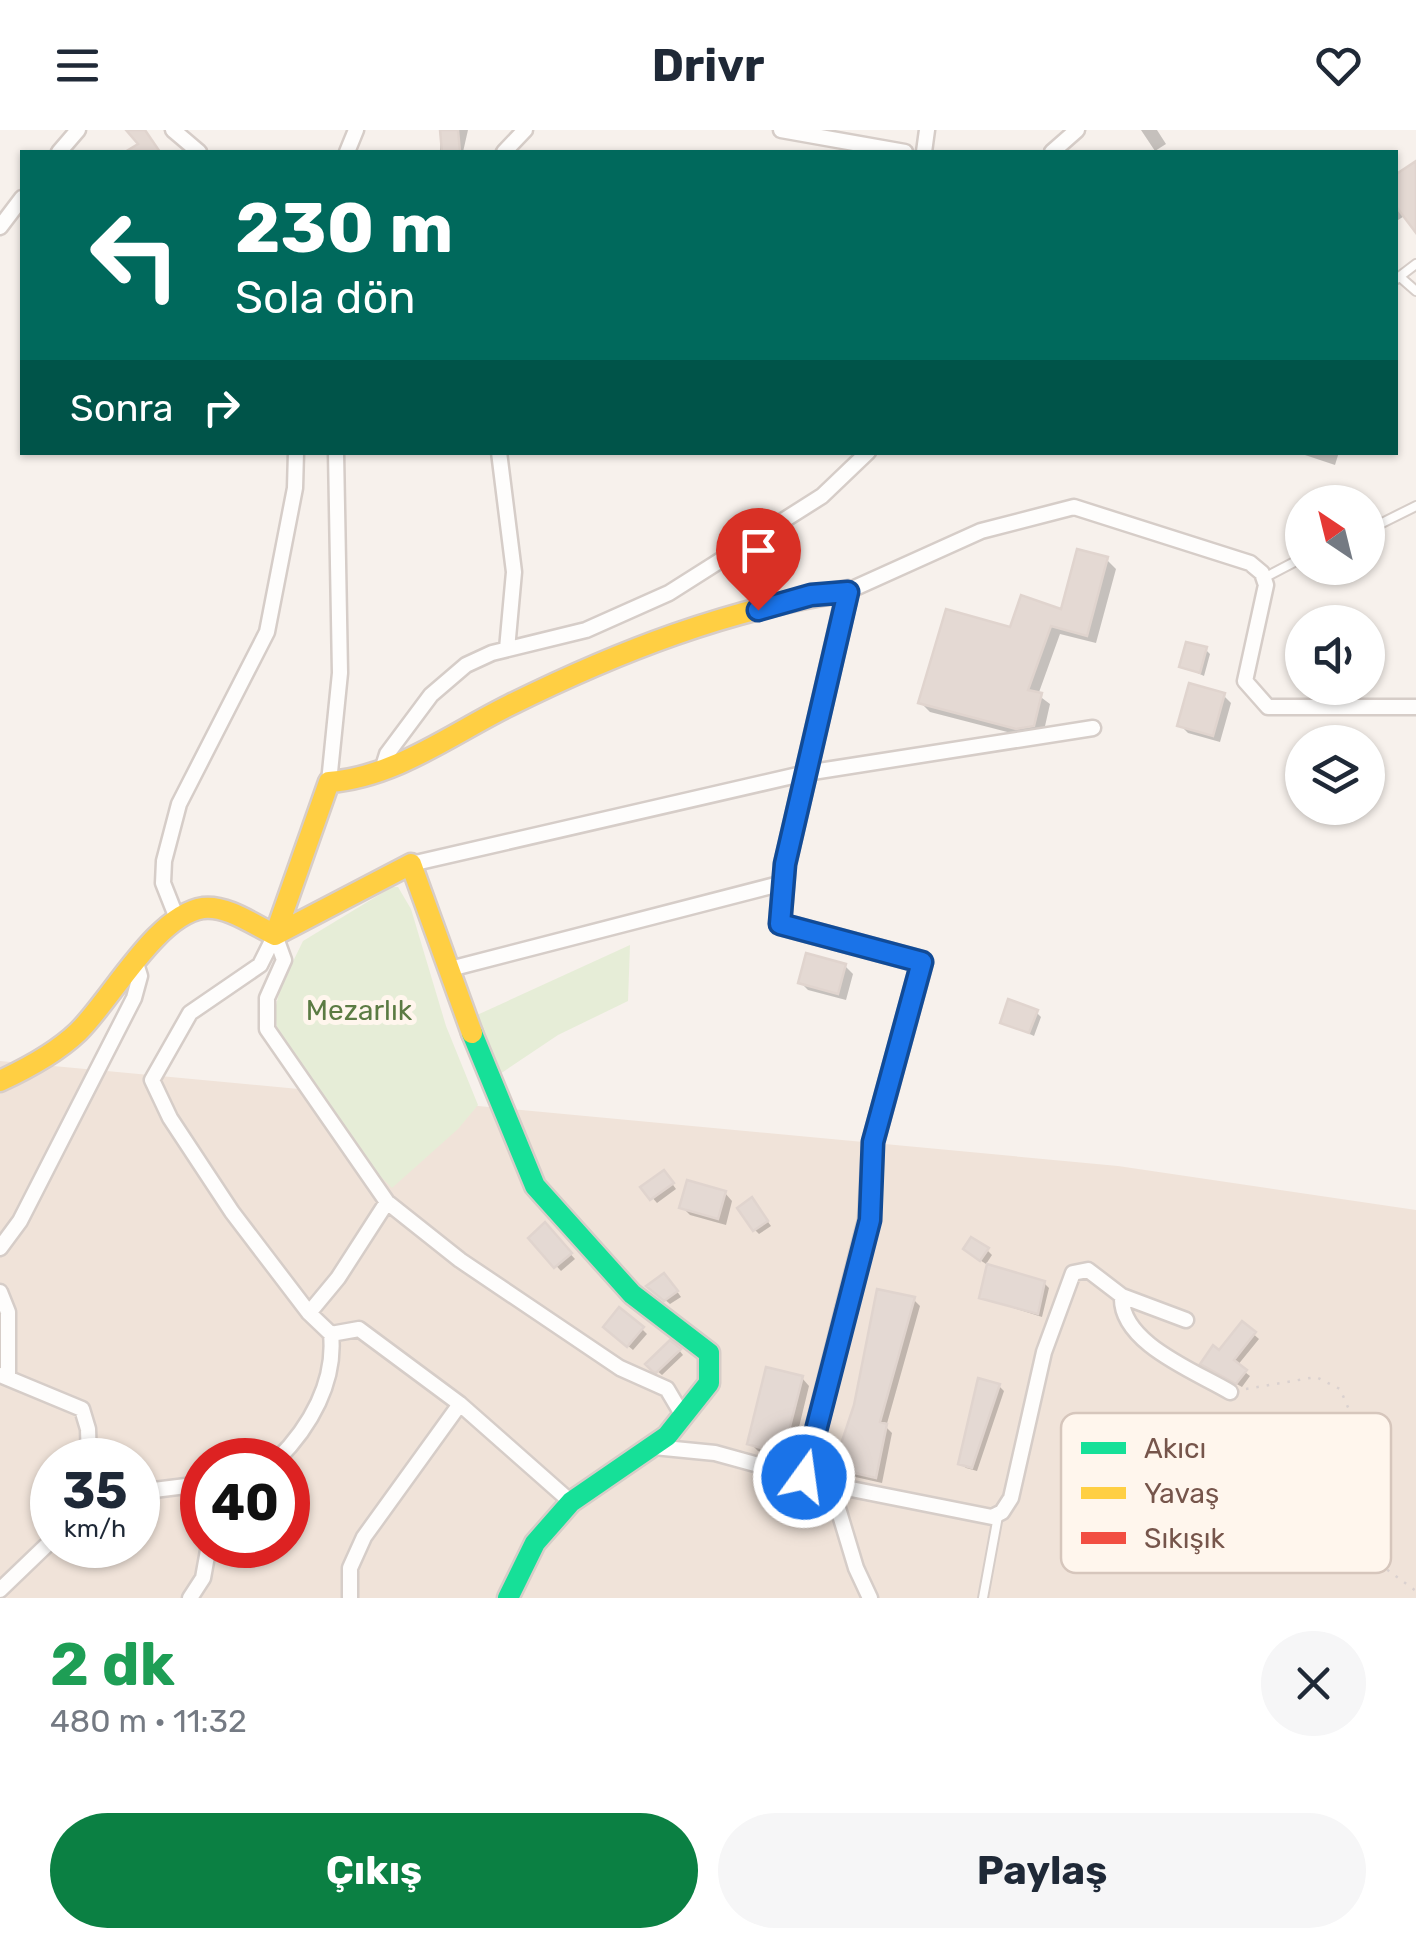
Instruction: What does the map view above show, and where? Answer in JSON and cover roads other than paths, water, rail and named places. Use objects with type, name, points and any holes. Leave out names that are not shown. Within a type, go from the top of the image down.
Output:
[{"type":"street","points":[[61,150],[78,130]]},
{"type":"street","points":[[173,130],[197,150]]},
{"type":"street","points":[[506,150],[525,130]]},
{"type":"street","points":[[781,130],[893,150]]},
{"type":"street","points":[[1054,150],[1076,130]]},
{"type":"street","points":[[0,228],[20,201]]},
{"type":"street","points":[[178,921],[163,883],[164,861],[179,804],[267,632],[295,488],[296,455]]},
{"type":"street","points":[[331,1334],[309,1313],[232,1212],[170,1118],[152,1080],[190,1013],[260,965],[276,935],[329,782],[340,672],[336,455]]},
{"type":"street","points":[[499,455],[514,572],[507,649]]},
{"type":"street","points":[[382,770],[388,754],[442,684],[479,658],[586,630],[669,593],[822,496],[865,455]]},
{"type":"street","points":[[329,782],[346,783],[382,770],[514,703],[672,638],[811,595],[848,592],[981,532],[1074,507],[1250,563],[1264,578],[1245,666],[1245,681],[1259,701],[1277,709],[1416,707]]},
{"type":"street","points":[[804,1477],[870,1220],[873,1142],[922,962],[780,924],[783,883],[848,592]]},
{"type":"street","points":[[0,1081],[47,1059],[74,1036],[136,963],[191,912],[209,908],[276,935],[411,864],[806,774],[1093,728]]},
{"type":"street","points":[[411,864],[492,1090],[535,1186],[632,1294],[710,1353],[709,1383],[684,1416],[654,1447],[572,1502],[535,1544],[508,1598]]},
{"type":"street","points":[[450,969],[783,883]]},
{"type":"street","points":[[276,935],[284,960],[267,998],[266,1029],[387,1202],[460,1260],[620,1368],[667,1389],[684,1416]]},
{"type":"street","points":[[0,1248],[20,1221],[134,998],[140,976],[136,963]]},
{"type":"street","points":[[309,1313],[338,1278],[387,1202]]},
{"type":"street","points":[[654,1447],[715,1453],[831,1485],[983,1518],[998,1516],[1010,1498],[1034,1390],[1073,1273],[1088,1270],[1122,1296],[1186,1320]]},
{"type":"street","points":[[0,1292],[8,1312],[4,1376],[82,1409],[88,1438]]},
{"type":"street","points":[[1122,1296],[1129,1322],[1150,1346],[1230,1392]]},
{"type":"street","points":[[331,1334],[358,1329],[460,1404],[572,1502]]},
{"type":"street","points":[[295,1438],[310,1419],[324,1390],[331,1334]]},
{"type":"street","points":[[346,1595],[352,1558],[364,1537],[460,1404]]},
{"type":"street","points":[[831,1485],[856,1568],[870,1598]]},
{"type":"street","points":[[0,1590],[30,1561]]},
{"type":"street","points":[[190,1598],[205,1568]]},
{"type":"lane","points":[[1416,264],[1398,279],[1416,291]]},
{"type":"lane","points":[[1385,522],[1416,506]]},
{"type":"lane","points":[[1264,578],[1285,567]]},
{"type":"lane","points":[[983,1598],[998,1516]]},
{"type":"park label","name":"Mezarlık","points":[[359,1010]]}]
